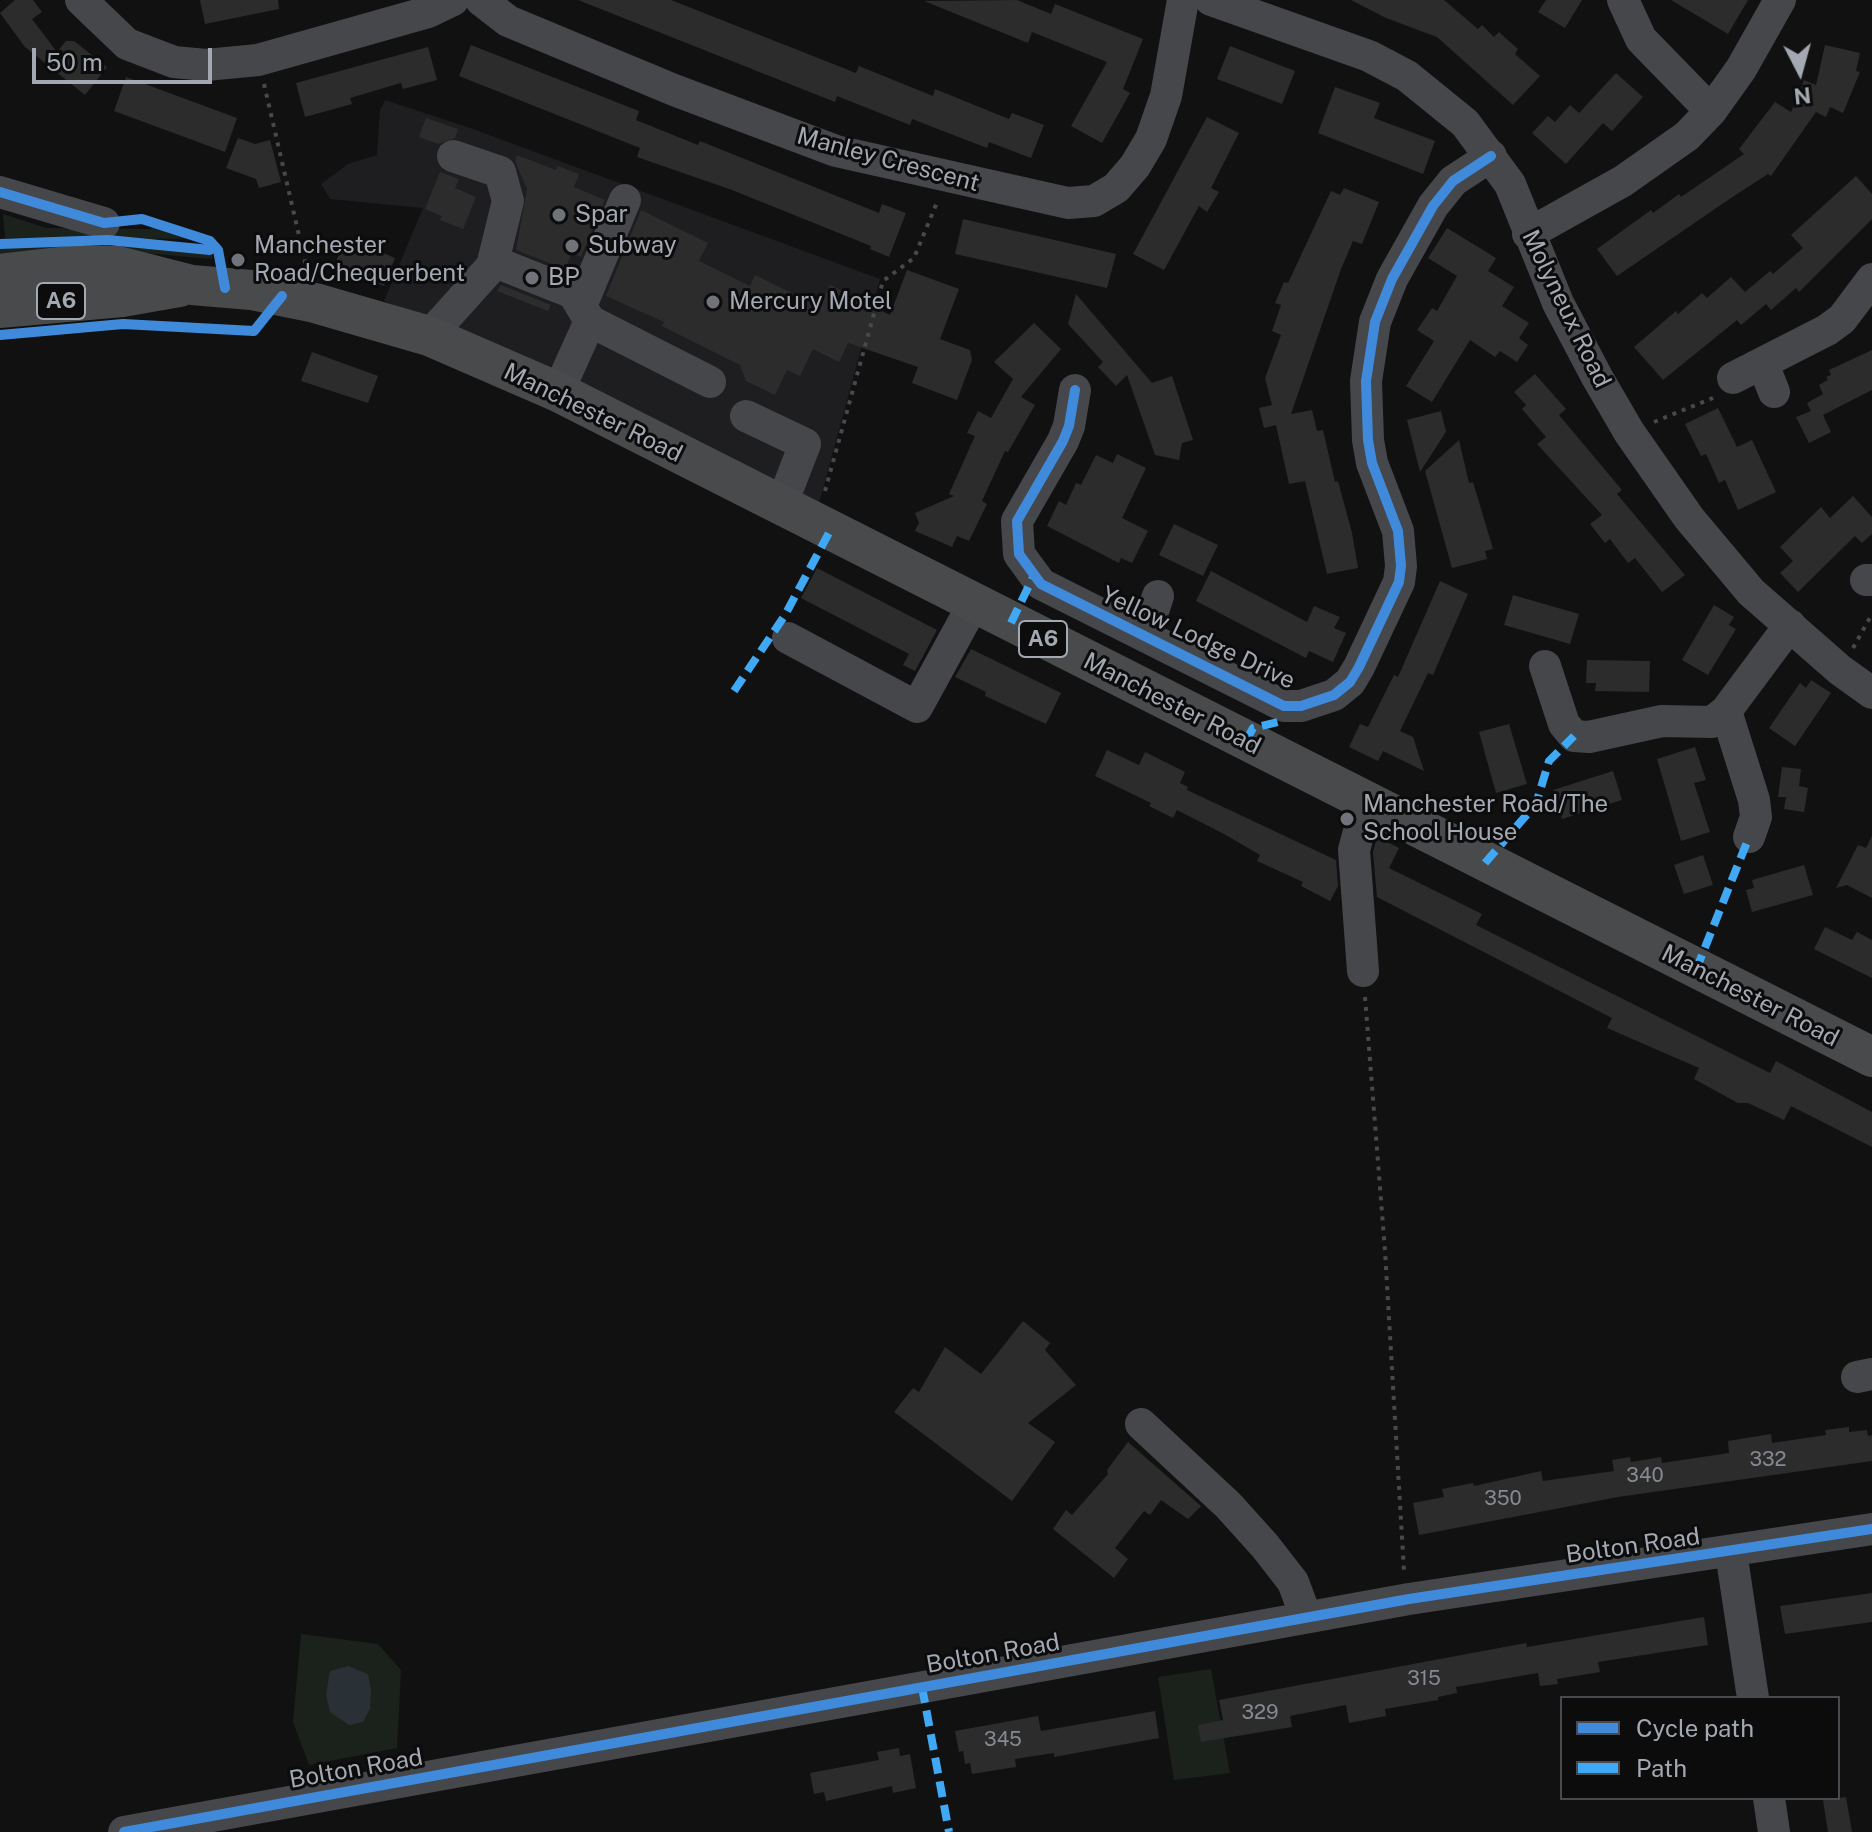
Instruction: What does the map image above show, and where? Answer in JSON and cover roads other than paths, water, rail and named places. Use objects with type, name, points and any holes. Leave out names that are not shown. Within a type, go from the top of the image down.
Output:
[{"type":"main road","name":"Manchester Road","points":[[0,274],[67,266],[118,266],[192,285],[251,290],[315,303],[429,336],[558,392],[1872,1057]]},
{"type":"main road","name":"Manchester Road","points":[[0,308],[122,297],[192,285]]},
{"type":"street","points":[[81,0],[127,44],[174,62],[206,65],[258,60],[428,12],[453,0]]},
{"type":"street","name":"Manley Crescent","points":[[481,0],[508,21],[674,90],[836,151],[948,179],[1068,203],[1094,201],[1116,188],[1135,166],[1151,139],[1166,96],[1183,0]]},
{"type":"street","name":"Molyneux Road","points":[[1211,0],[1345,47],[1407,76],[1465,123],[1510,184],[1558,303],[1629,432],[1718,554],[1751,592],[1840,670],[1872,693]]},
{"type":"street","points":[[1623,0],[1641,39],[1711,111]]},
{"type":"street","points":[[1528,234],[1659,158],[1711,111],[1741,69],[1780,0]]},
{"type":"street","points":[[429,336],[492,266],[508,201],[500,172],[453,156]]},
{"type":"street","name":"Yellow Lodge Drive","points":[[1075,390],[1081,427],[1017,521],[1019,554],[1041,584],[1284,706],[1318,701],[1334,695],[1350,682],[1399,582],[1401,566],[1398,531],[1372,463],[1368,440],[1366,381],[1375,322],[1392,279],[1433,206],[1453,181],[1491,156]]},
{"type":"street","points":[[0,192],[104,223]]},
{"type":"street","points":[[558,392],[625,200]]},
{"type":"street","points":[[492,266],[500,264],[573,293],[585,314],[710,382]]},
{"type":"street","points":[[1733,378],[1768,378],[1842,319],[1872,279]]},
{"type":"street","points":[[746,416],[805,444],[781,506]]},
{"type":"street","name":"Yellow Lodge Drive","points":[[1145,636],[1158,596]]},
{"type":"street","points":[[788,638],[917,707],[974,603]]},
{"type":"street","points":[[1545,666],[1564,724],[1574,736],[1589,737],[1662,721],[1704,723],[1726,711],[1790,625]]},
{"type":"street","points":[[1726,711],[1754,800],[1756,817],[1749,837]]},
{"type":"street","points":[[1363,971],[1354,850],[1367,802]]},
{"type":"street","points":[[1141,1424],[1228,1505],[1265,1546],[1293,1582],[1306,1617]]},
{"type":"street","name":"Bolton Road","points":[[124,1832],[1409,1599],[1872,1529]]},
{"type":"street","points":[[1731,1552],[1753,1696]]},
{"type":"street","points":[[1769,1800],[1774,1832]]},
{"type":"place","name":"Spar","points":[[559,215]]},
{"type":"place","name":"Subway","points":[[572,246]]},
{"type":"place","name":"Manchester Road/Chequerbent","points":[[238,260]]},
{"type":"place","name":"BP","points":[[532,278]]},
{"type":"place","name":"Mercury Motel","points":[[713,302]]},
{"type":"place","name":"Manchester Road/The School House","points":[[1347,819]]}]
